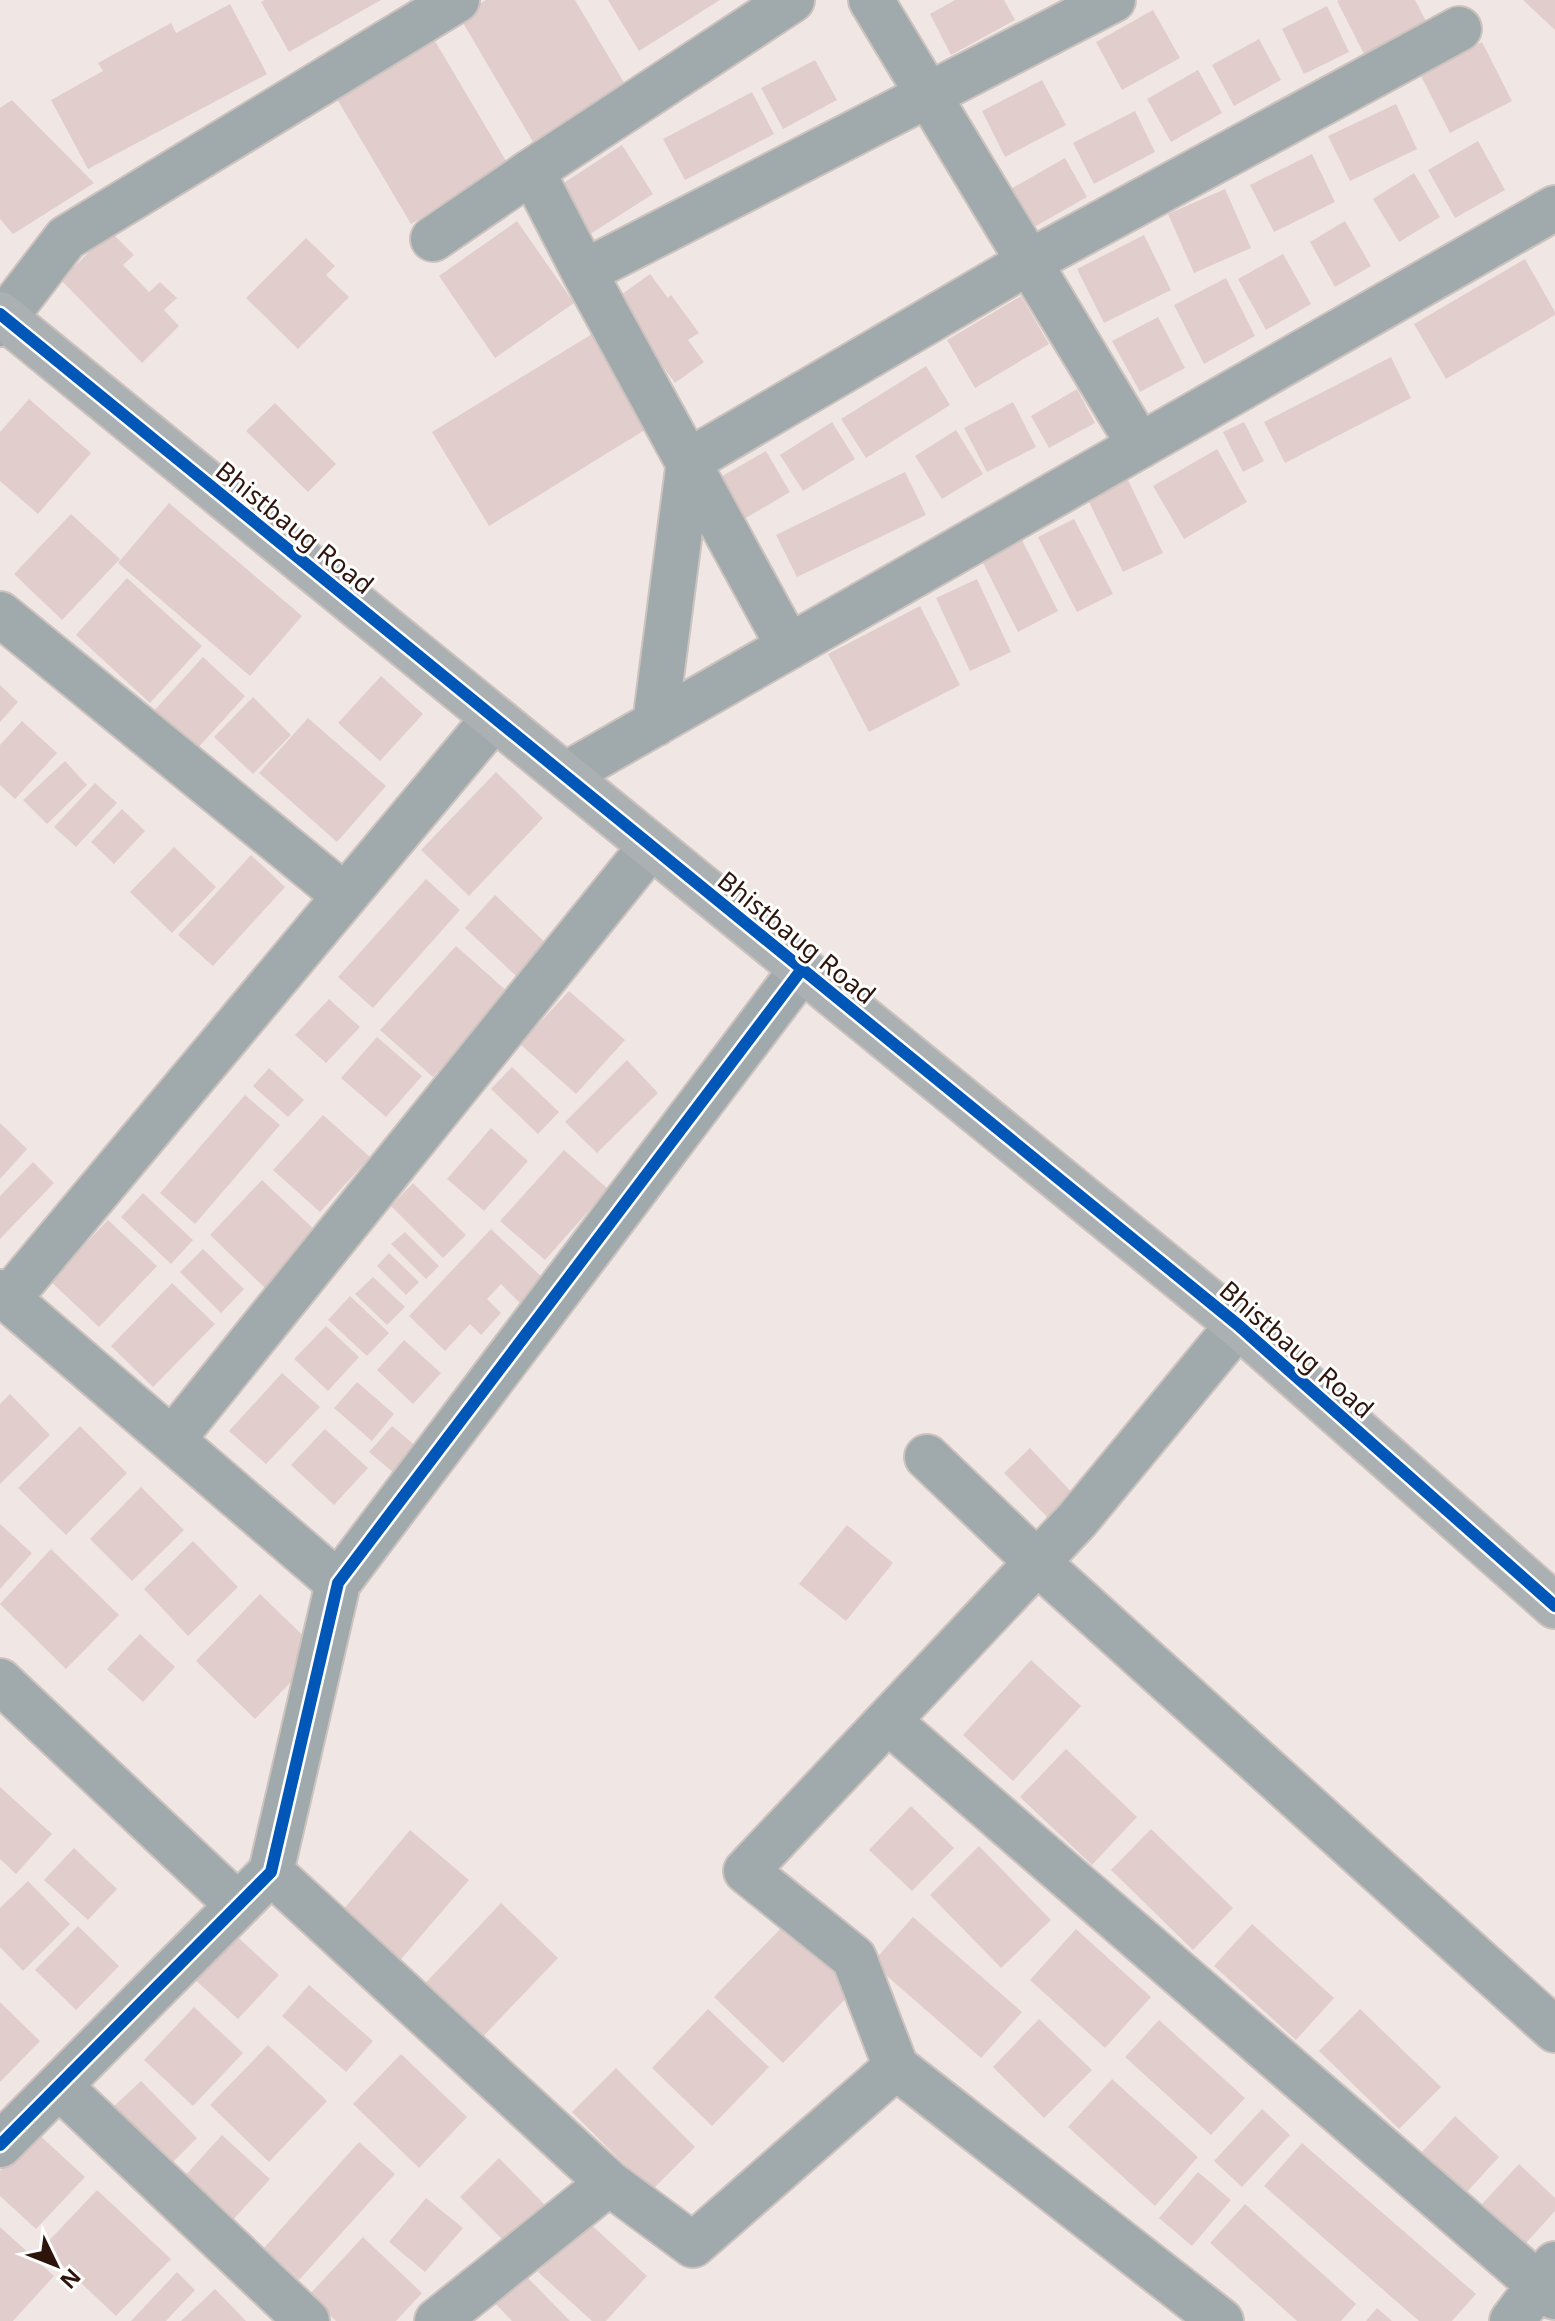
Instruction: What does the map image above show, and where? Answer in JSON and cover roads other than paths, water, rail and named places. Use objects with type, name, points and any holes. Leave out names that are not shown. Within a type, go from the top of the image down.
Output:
[{"type":"street","points":[[2,319],[66,238],[457,0]]},
{"type":"street","points":[[433,239],[792,0]]},
{"type":"street","points":[[871,0],[1140,446]]},
{"type":"street","points":[[584,272],[1113,0]]},
{"type":"street","points":[[689,461],[1029,262],[1459,29]]},
{"type":"street","points":[[532,171],[789,647]]},
{"type":"street","points":[[565,775],[1555,208]]},
{"type":"street","name":"Bhistbaug Road","points":[[2,319],[1238,1325],[1555,1606]]},
{"type":"street","points":[[655,724],[689,461]]},
{"type":"street","points":[[0,614],[345,896]]},
{"type":"street","points":[[338,1583],[4,1296],[494,718]]},
{"type":"street","points":[[172,1440],[651,846]]},
{"type":"street","points":[[0,2145],[271,1872],[338,1583],[802,969]]},
{"type":"street","points":[[1221,2321],[896,2067],[854,1958],[746,1871],[1077,1520],[1238,1325]]},
{"type":"street","points":[[927,1457],[1038,1563],[1555,2030]]},
{"type":"street","points":[[0,1681],[238,1905]]},
{"type":"street","points":[[888,1721],[1550,2282],[1512,2321]]},
{"type":"street","points":[[271,1872],[609,2183],[693,2245],[896,2067]]},
{"type":"street","points":[[59,2086],[307,2321]]},
{"type":"street","points":[[437,2321],[609,2183]]}]
